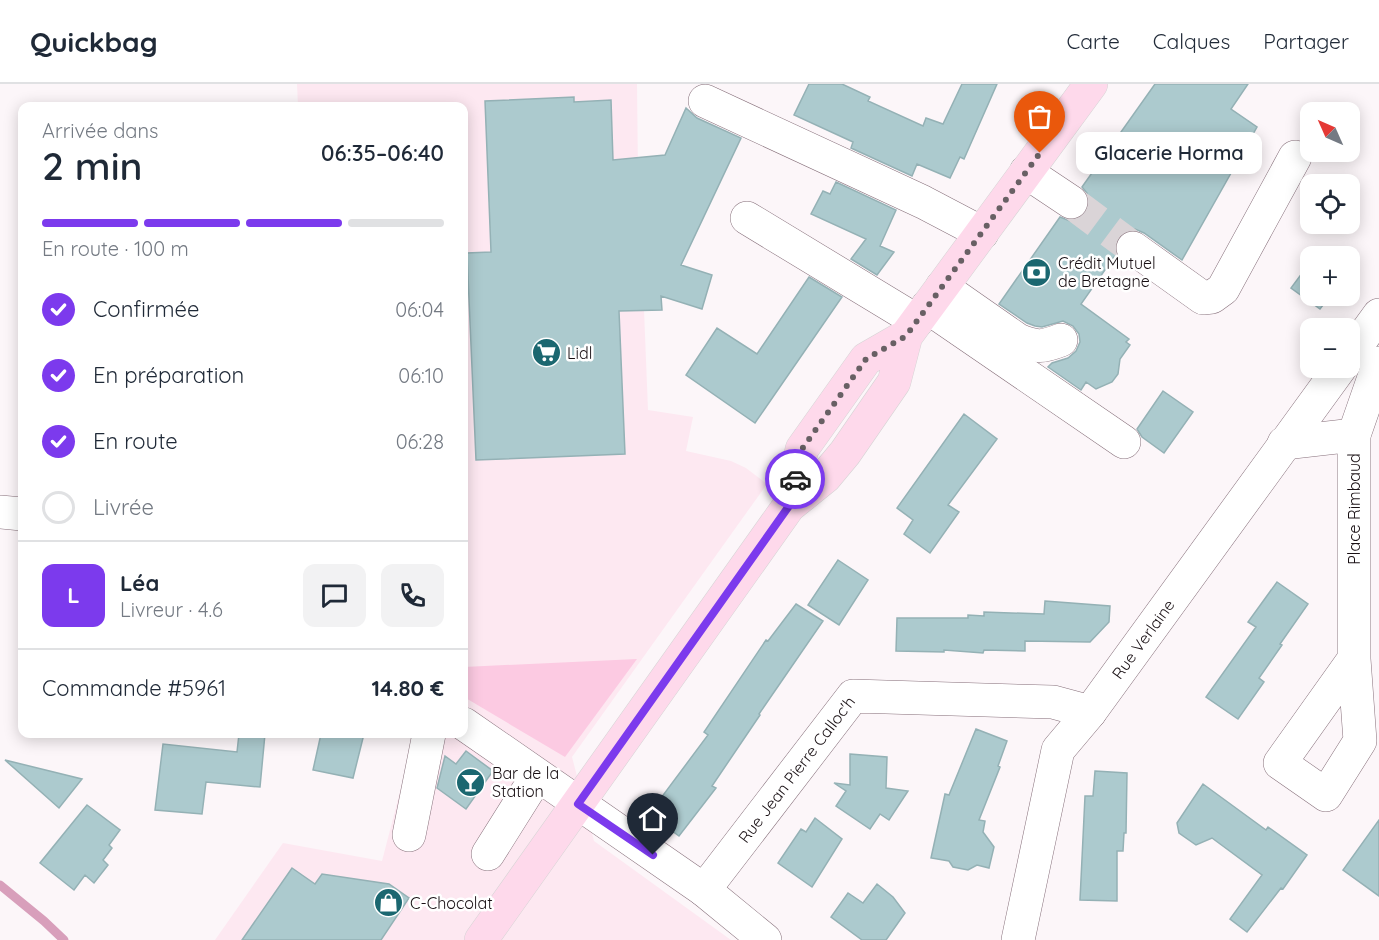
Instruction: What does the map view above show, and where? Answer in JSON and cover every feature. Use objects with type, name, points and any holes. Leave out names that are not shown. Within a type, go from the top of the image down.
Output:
[{"type":"main road","points":[[481,940],[789,506],[825,477],[845,453],[894,382],[923,313],[1091,84]]},
{"type":"street","points":[[705,101],[923,202],[982,233]]},
{"type":"street","points":[[1133,248],[1203,298],[1212,297],[1223,289],[1294,158]]},
{"type":"street","points":[[1026,172],[1071,202]]},
{"type":"street","points":[[747,218],[923,313],[1124,442]]},
{"type":"street","points":[[923,313],[1032,346],[1044,346],[1061,340]]},
{"type":"street","points":[[1360,341],[1379,315]]},
{"type":"street","name":"Place Rimbaud","points":[[1354,659],[1354,435],[1379,363]]},
{"type":"street","name":"Rue Verlaine","points":[[1018,940],[1058,750],[1090,711],[1333,378]]},
{"type":"street","points":[[1284,443],[1354,435]]},
{"type":"street","points":[[0,512],[18,514]]},
{"type":"street","name":"Rue Jean Pierre Calloc'h","points":[[704,890],[853,696],[1053,702],[1090,711]]},
{"type":"street","points":[[468,727],[704,890],[765,940]]},
{"type":"street","points":[[409,835],[428,738]]},
{"type":"street","points":[[488,854],[537,776]]},
{"type":"shaded area","points":[[297,84],[637,84],[639,263],[644,310],[648,410],[693,417],[686,451],[731,461],[746,468],[767,484],[572,757],[594,841],[731,940],[215,940],[283,843],[382,861],[414,738],[468,738],[468,102],[298,102]]},
{"type":"shaded area","points":[[637,659],[565,757],[468,699],[468,667]]},
{"type":"building","points":[[809,84],[842,84],[870,97],[868,101],[923,126],[926,118],[943,124],[962,84],[997,84],[964,159],[960,157],[950,178],[917,164],[912,176],[851,148],[853,142],[794,115]]},
{"type":"building","points":[[1155,84],[1248,84],[1231,109],[1257,127],[1182,260],[1135,229],[1125,231],[1117,238],[1114,247],[1121,262],[1114,257],[1081,304],[1129,339],[1126,342],[1130,345],[1120,359],[1118,374],[1112,382],[1096,389],[1086,382],[1081,390],[1048,367],[1052,363],[1068,358],[1076,351],[1080,342],[1079,334],[1073,326],[1063,321],[1042,327],[1035,326],[999,304],[1060,217],[1070,221],[1079,219],[1086,213],[1090,203],[1082,187]]},
{"type":"building","name":"Lidl","points":[[574,97],[574,102],[611,100],[613,160],[665,155],[686,108],[697,118],[741,138],[681,265],[712,275],[702,309],[661,296],[662,310],[619,311],[625,454],[476,460],[468,253],[491,252],[485,101]]},
{"type":"building","points":[[836,182],[896,210],[880,246],[894,252],[877,275],[851,259],[866,239],[811,214],[823,191],[830,194]]},
{"type":"building","points":[[1300,276],[1300,295],[1291,288]]},
{"type":"building","points":[[809,277],[842,297],[755,423],[686,375],[717,328],[757,354]]},
{"type":"building","points":[[1163,391],[1193,412],[1164,453],[1142,437],[1137,429]]},
{"type":"building","points":[[964,414],[997,439],[948,505],[959,512],[930,553],[904,534],[913,520],[897,508]]},
{"type":"building","points":[[838,560],[868,580],[839,625],[808,605]]},
{"type":"building","points":[[1277,582],[1308,604],[1259,678],[1264,682],[1238,719],[1206,697],[1256,627],[1248,622]]},
{"type":"building","points":[[1045,601],[1110,606],[1109,622],[1090,642],[1025,641],[1025,651],[984,650],[983,653],[944,650],[944,652],[896,651],[897,618],[968,618],[968,615],[984,616],[984,612],[1044,614]]},
{"type":"building","points":[[796,604],[823,621],[712,786],[716,788],[679,836],[649,814],[708,735],[704,732],[766,640],[768,641]]},
{"type":"building","points":[[976,729],[1007,741],[998,766],[1000,767],[979,820],[985,821],[983,832],[994,847],[989,868],[977,865],[968,870],[953,867],[949,861],[931,858],[945,794],[949,795]]},
{"type":"building","points":[[239,738],[265,738],[260,787],[206,782],[202,814],[155,810],[163,744],[237,752]]},
{"type":"building","points":[[320,738],[363,738],[353,778],[313,770]]},
{"type":"building","points":[[466,751],[493,771],[466,809],[437,788],[445,756],[456,764]]},
{"type":"building","points":[[850,754],[887,757],[886,788],[908,791],[889,820],[880,814],[870,829],[836,806],[846,791],[834,783],[850,785]]},
{"type":"building","points":[[5,760],[82,779],[59,808]]},
{"type":"building","points":[[1095,771],[1127,773],[1126,833],[1124,833],[1123,851],[1117,851],[1117,901],[1080,900],[1085,796],[1093,796]]},
{"type":"building","points":[[1203,784],[1266,830],[1268,827],[1307,855],[1283,889],[1281,888],[1247,932],[1230,919],[1262,875],[1212,838],[1196,845],[1179,833],[1177,823]]},
{"type":"building","points":[[87,805],[120,830],[109,845],[112,848],[103,860],[108,865],[94,883],[85,875],[74,890],[40,863]]},
{"type":"building","points":[[815,818],[842,839],[812,887],[778,863],[801,829],[806,832]]},
{"type":"building","points":[[1379,820],[1379,896],[1343,870]]},
{"type":"building","points":[[292,868],[315,884],[322,874],[389,884],[409,898],[381,940],[242,940]]},
{"type":"building","points":[[877,884],[893,897],[905,913],[886,940],[862,940],[831,917],[848,893],[863,903]]},
{"type":"waterway","points":[[0,885],[64,940]]},
{"type":"tunnel","points":[[1071,202],[1133,248]]},
{"type":"way so far","points":[[795,479],[802,449],[866,359],[906,336],[1040,153]]},
{"type":"place","name":"Glacerie Horma","points":[[1040,153]]},
{"type":"place","name":"Crédit Mutuel de Bretagne","points":[[1037,272]]},
{"type":"place","name":"Lidl","points":[[546,353]]},
{"type":"place","name":"Bar de la Station","points":[[471,782]]},
{"type":"place","name":"C-Chocolat","points":[[389,903]]},
{"type":"route","points":[[653,855],[578,804],[789,506],[795,479]]}]
